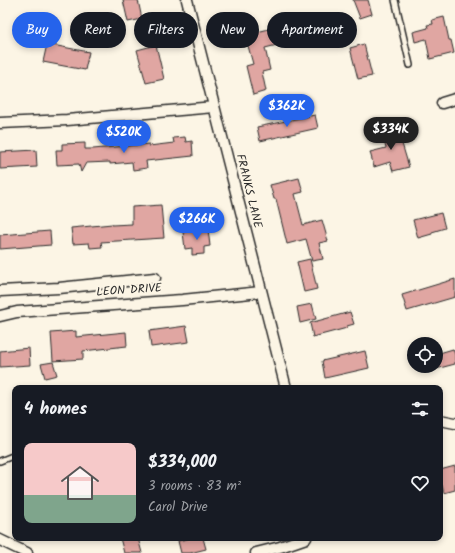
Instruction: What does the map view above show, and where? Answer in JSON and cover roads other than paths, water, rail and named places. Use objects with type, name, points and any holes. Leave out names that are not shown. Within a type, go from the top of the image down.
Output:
[{"type":"street","name":"FRANKS LANE","points":[[187,0],[285,385]]},
{"type":"street","points":[[442,103],[455,99]]},
{"type":"street","points":[[0,123],[67,120],[214,107]]},
{"type":"street","points":[[0,291],[59,288],[155,278]]},
{"type":"street","name":"LEON DRIVE","points":[[0,316],[17,312],[182,300],[261,292]]},
{"type":"street","points":[[443,421],[455,423]]},
{"type":"street","points":[[0,540],[27,553]]},
{"type":"street","points":[[280,547],[287,541]]},
{"type":"street","points":[[259,553],[297,541]]},
{"type":"lane","points":[[395,0],[410,65]]},
{"type":"lane","points":[[0,461],[12,456]]}]
